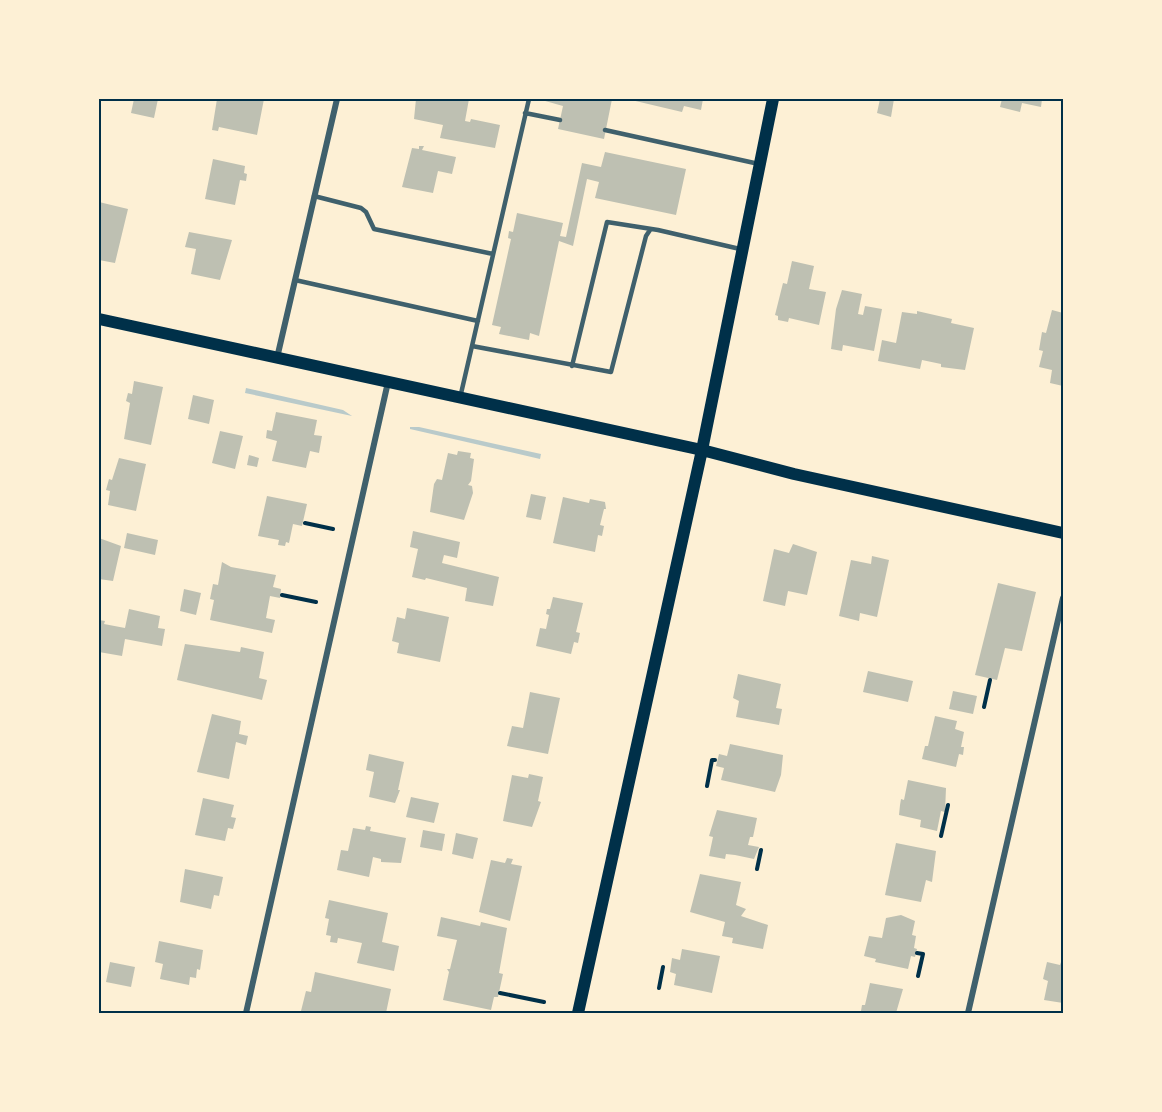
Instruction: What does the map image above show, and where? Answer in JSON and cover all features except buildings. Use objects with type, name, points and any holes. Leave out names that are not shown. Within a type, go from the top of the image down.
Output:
[{"type":"main road","points":[[578,1013],[702,450],[773,99]]},
{"type":"main road","points":[[99,319],[702,450],[794,474],[1063,533]]},
{"type":"street","points":[[277,358],[337,99]]},
{"type":"street","points":[[246,1013],[388,382]]},
{"type":"street","points":[[968,1013],[1063,598]]},
{"type":"lane","points":[[460,398],[529,99]]},
{"type":"lane","points":[[525,113],[560,120]]},
{"type":"lane","points":[[605,130],[759,164]]},
{"type":"lane","points":[[314,196],[361,208],[366,212],[374,229],[493,254]]},
{"type":"lane","points":[[572,366],[605,226],[611,221],[741,250]]},
{"type":"lane","points":[[472,346],[607,373],[613,368],[646,236],[650,230]]},
{"type":"lane","points":[[295,280],[478,321]]},
{"type":"path","points":[[304,523],[333,529]]},
{"type":"path","points":[[282,595],[316,602]]},
{"type":"path","points":[[984,707],[990,680]]},
{"type":"path","points":[[706,786],[712,760],[715,760]]},
{"type":"path","points":[[941,836],[948,805]]},
{"type":"path","points":[[757,870],[761,850]]},
{"type":"path","points":[[917,953],[923,954],[918,976]]},
{"type":"path","points":[[659,988],[663,968]]},
{"type":"path","points":[[500,993],[544,1002]]},
{"type":"shaded area","points":[[246,388],[343,410],[352,416],[245,393]]},
{"type":"shaded area","points":[[410,427],[419,427],[541,454],[540,459],[410,429]]}]
